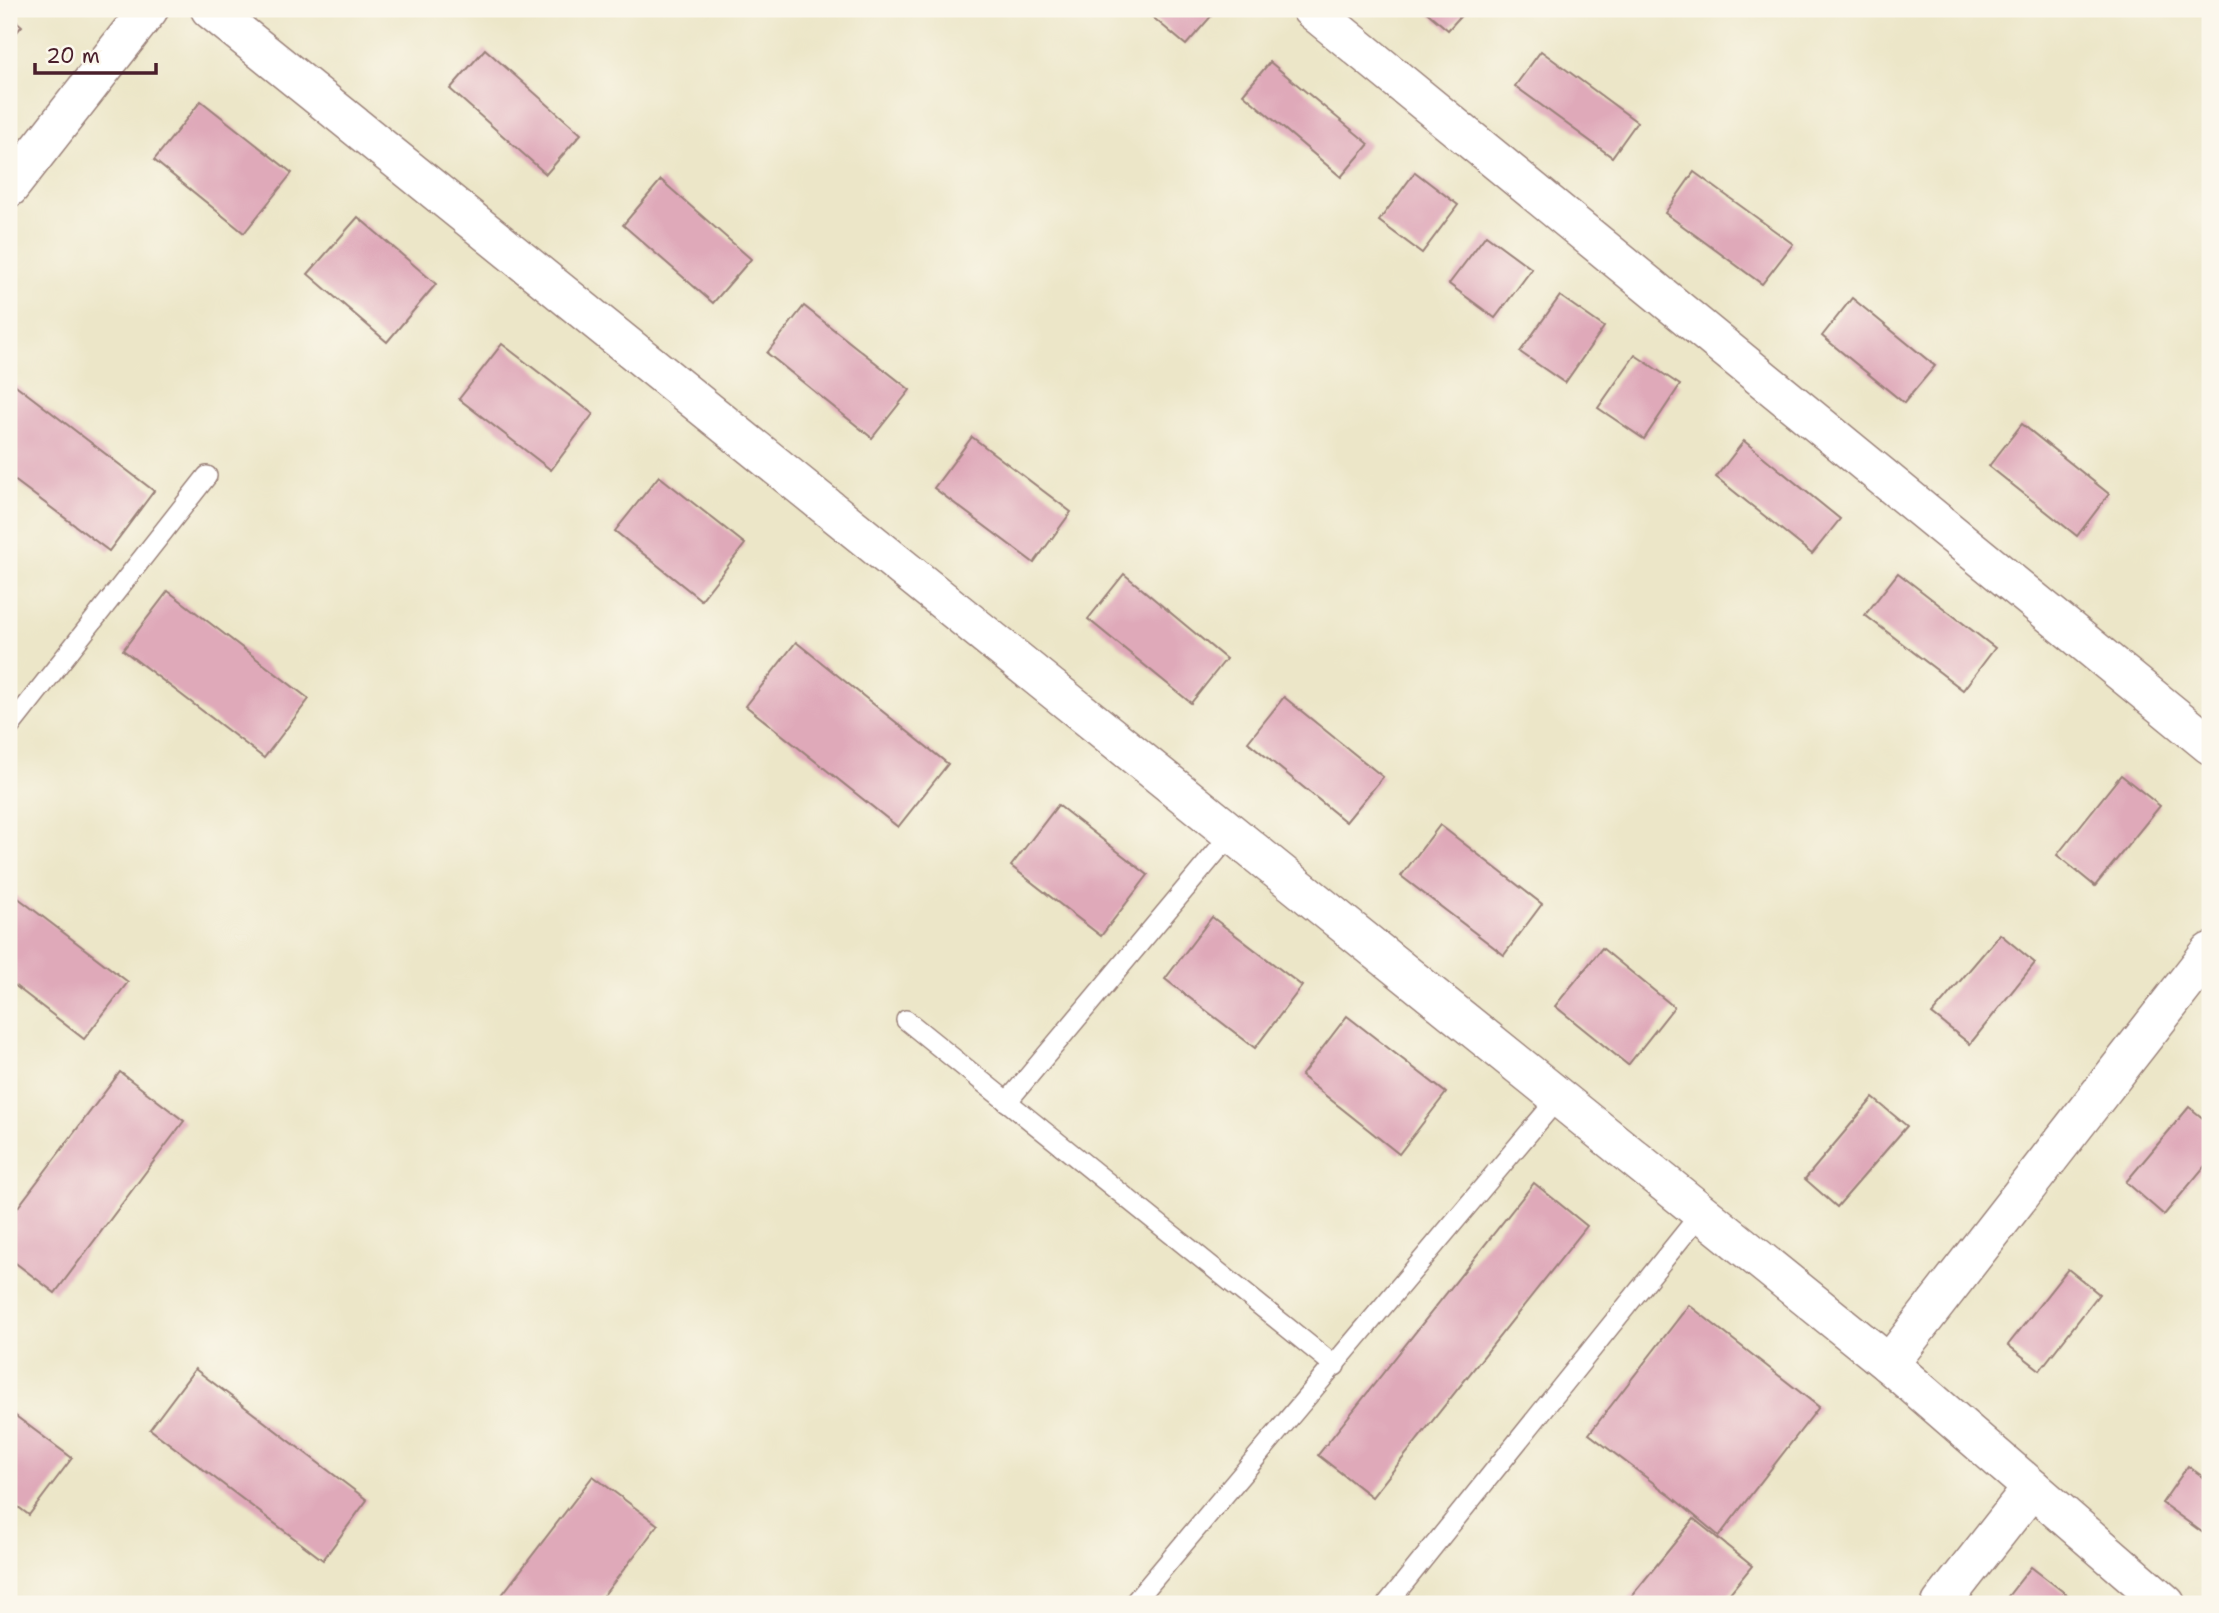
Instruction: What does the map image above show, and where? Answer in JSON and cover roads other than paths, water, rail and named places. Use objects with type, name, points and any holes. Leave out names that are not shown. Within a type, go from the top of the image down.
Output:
[{"type":"street","points":[[9,188],[149,9]]},
{"type":"street","points":[[211,9],[1889,1364],[2166,1604]]},
{"type":"street","points":[[1311,9],[2210,745]]},
{"type":"street","points":[[1889,1364],[2210,952]]},
{"type":"street","points":[[1941,1604],[2032,1488]]},
{"type":"lane","points":[[9,728],[207,476]]},
{"type":"lane","points":[[1007,1102],[1232,833]]},
{"type":"lane","points":[[906,1020],[1335,1366]]},
{"type":"lane","points":[[1133,1604],[1559,1097]]},
{"type":"lane","points":[[1387,1604],[1702,1212]]}]
